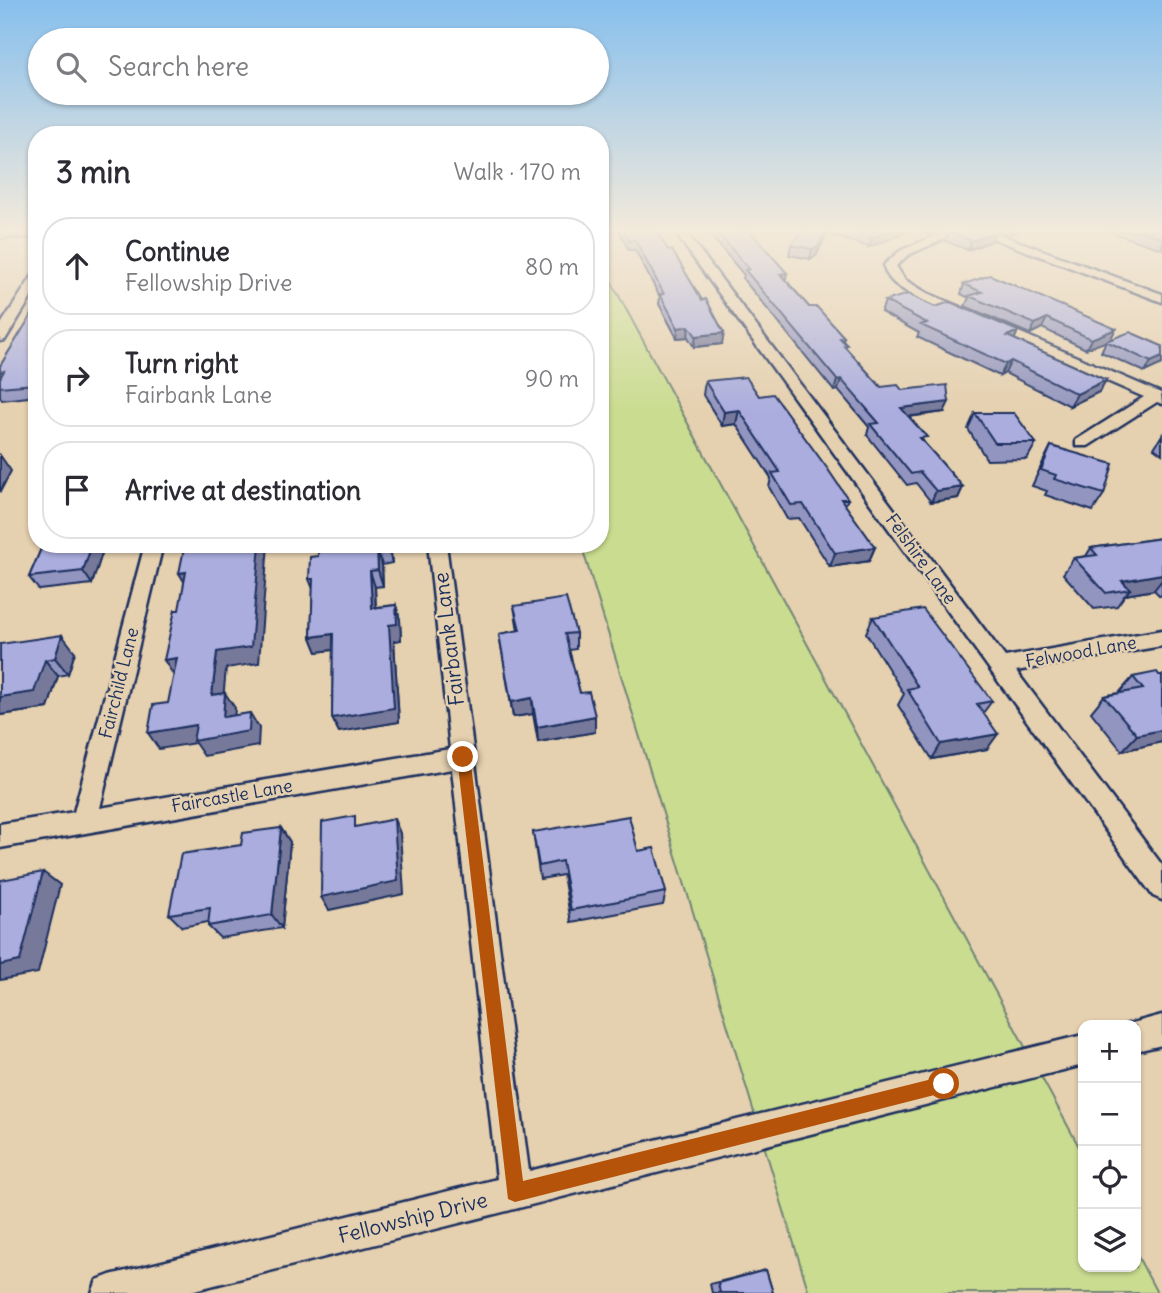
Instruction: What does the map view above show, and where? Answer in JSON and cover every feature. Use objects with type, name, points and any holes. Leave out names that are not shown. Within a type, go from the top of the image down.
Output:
[{"type":"street","name":"Felshire Lane","points":[[723,291],[1162,887]]},
{"type":"street","points":[[915,291],[1159,398]]},
{"type":"street","points":[[1143,291],[1162,298]]},
{"type":"street","points":[[0,337],[28,292]]},
{"type":"street","points":[[1082,443],[1159,398]]},
{"type":"street","name":"Fairchild Lane","points":[[84,822],[152,553]]},
{"type":"street","name":"Fairbank Lane","points":[[439,553],[515,1192]]},
{"type":"street","name":"Felwood Lane","points":[[1000,666],[1162,638]]},
{"type":"street","name":"Faircastle Lane","points":[[0,836],[463,757]]},
{"type":"street","points":[[1141,1035],[1162,1030]]},
{"type":"street","name":"Fellowship Drive","points":[[110,1293],[1078,1051]]},
{"type":"green space","points":[[609,291],[616,291],[1078,1145],[1078,1272],[1141,1272],[1141,1263],[1157,1293],[809,1293],[584,553],[609,553]]},
{"type":"building","points":[[663,291],[697,291],[702,300],[706,299],[724,333],[696,336],[689,326],[678,328],[660,294],[664,294]]},
{"type":"building","points":[[763,291],[795,291],[809,307],[817,307],[844,337],[840,338],[847,345],[844,346],[881,387],[898,385],[902,390],[947,385],[949,402],[901,408],[927,437],[920,438],[963,487],[936,491],[920,472],[911,474],[870,424],[879,423],[841,379],[837,380]]},
{"type":"building","points":[[1028,291],[1116,329],[1091,339],[1047,318],[1035,324],[969,296],[982,292]]},
{"type":"building","points":[[908,294],[935,307],[950,302],[1018,331],[1007,336],[1106,380],[1077,394],[1011,361],[1006,364],[921,325],[927,323],[885,301]]},
{"type":"building","points":[[28,321],[28,385],[0,387],[0,378],[4,371],[0,372],[0,366]]},
{"type":"building","points":[[1130,332],[1162,346],[1162,357],[1151,362],[1106,341]]},
{"type":"building","points":[[746,377],[759,396],[773,394],[848,499],[841,499],[875,547],[835,553],[803,504],[791,505],[772,473],[780,472],[739,410],[724,412],[705,381]]},
{"type":"building","points":[[975,413],[1014,413],[1036,443],[995,443]]},
{"type":"building","points":[[1051,446],[1113,464],[1104,494],[1054,479],[1056,475],[1041,470]]},
{"type":"building","points":[[1162,538],[1162,574],[1122,581],[1130,589],[1106,593],[1074,558],[1097,555],[1091,548]]},
{"type":"building","points":[[39,553],[89,553],[83,571],[29,577]]},
{"type":"building","points":[[183,553],[259,553],[251,647],[217,652],[212,695],[225,693],[223,717],[250,713],[249,731],[193,741],[196,725],[148,733],[153,705],[168,703],[177,658],[164,660],[175,610],[179,610],[186,572],[179,573]]},
{"type":"building","points":[[318,553],[377,553],[378,570],[370,571],[372,608],[396,605],[397,624],[389,625],[394,708],[332,718],[333,634],[311,637],[313,579],[309,579],[310,557],[318,556]]},
{"type":"building","points":[[566,598],[576,633],[565,634],[580,693],[589,692],[595,716],[537,727],[532,698],[511,702],[499,634],[520,630],[514,606]]},
{"type":"building","points":[[923,609],[992,701],[977,704],[998,734],[941,744],[907,689],[918,687],[873,617]]},
{"type":"building","points":[[62,635],[55,658],[45,660],[34,692],[0,697],[0,644]]},
{"type":"building","points":[[1157,672],[1162,675],[1162,730],[1137,735],[1104,696],[1143,689],[1133,677]]},
{"type":"building","points":[[355,816],[355,827],[394,819],[398,881],[321,897],[322,822]]},
{"type":"building","points":[[629,816],[638,851],[654,848],[666,892],[571,910],[562,861],[539,866],[533,832]]},
{"type":"building","points":[[281,828],[272,915],[208,926],[210,908],[169,914],[181,854],[241,845],[243,833]]},
{"type":"building","points":[[43,872],[20,961],[0,965],[1,880]]},
{"type":"building","points":[[766,1270],[773,1293],[720,1293],[718,1283]]},
{"type":"route","points":[[463,757],[515,1192],[944,1084]]}]
